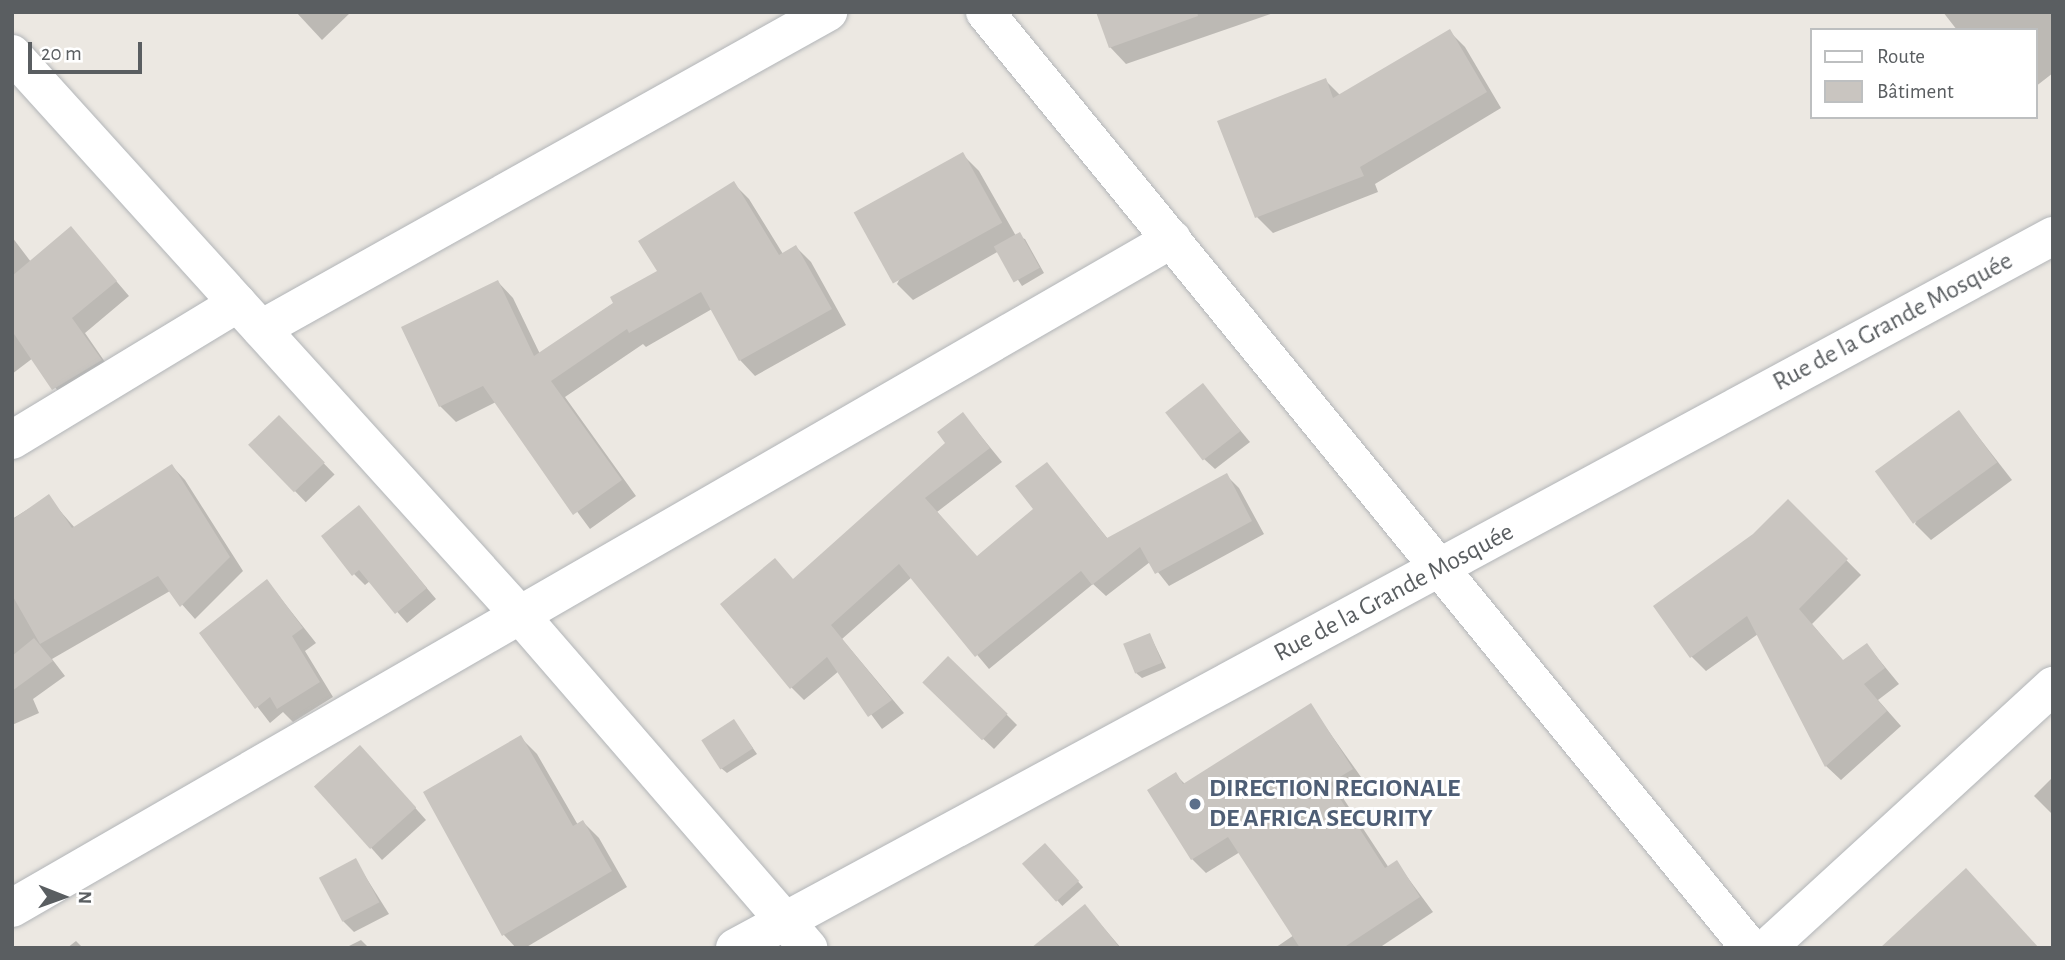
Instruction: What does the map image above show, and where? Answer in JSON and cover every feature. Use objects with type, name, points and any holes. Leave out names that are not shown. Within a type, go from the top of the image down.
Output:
[{"type":"street","points":[[12,440],[828,12]]},
{"type":"street","points":[[985,12],[1751,948]]},
{"type":"street","points":[[12,54],[519,614],[796,934]]},
{"type":"street","name":"Rue de la Grande Mosquée","points":[[734,948],[796,934],[1441,569],[2053,236]]},
{"type":"street","points":[[12,908],[1172,239]]},
{"type":"street","points":[[1767,948],[2053,686]]},
{"type":"building","points":[[1096,12],[1197,12],[1198,16],[1109,48]]},
{"type":"building","points":[[1450,29],[1487,92],[1360,167],[1364,176],[1255,218],[1217,121],[1326,78],[1333,98]]},
{"type":"building","points":[[963,152],[1002,223],[893,283],[854,213]]},
{"type":"building","points":[[734,181],[779,255],[796,245],[832,309],[739,361],[701,292],[629,333],[627,329],[551,381],[622,480],[573,515],[483,386],[439,407],[401,327],[498,280],[534,356],[613,303],[610,297],[657,271],[638,241]]},
{"type":"building","points":[[71,226],[117,281],[72,318],[102,360],[52,390],[12,331],[12,276]]},
{"type":"building","points":[[1020,232],[1040,268],[1014,282],[994,247]]},
{"type":"building","points":[[1203,383],[1241,431],[1203,461],[1165,413]]},
{"type":"building","points":[[1959,410],[1997,463],[1913,524],[1875,471]]},
{"type":"building","points":[[963,412],[990,448],[925,498],[977,556],[1033,509],[1015,486],[1047,462],[1107,538],[1227,473],[1252,521],[1155,574],[1140,547],[1092,585],[1081,571],[975,657],[899,564],[831,625],[892,700],[868,717],[827,657],[790,689],[720,604],[775,558],[793,579],[945,443],[937,432]]},
{"type":"building","points":[[279,415],[325,462],[294,492],[248,445]]},
{"type":"building","points":[[172,464],[230,557],[180,607],[158,576],[40,644],[12,595],[12,520],[49,494],[72,528]]},
{"type":"building","points":[[1788,499],[1848,559],[1799,609],[1843,660],[1867,643],[1885,668],[1864,684],[1887,711],[1825,767],[1747,616],[1690,658],[1653,606],[1753,534]]},
{"type":"building","points":[[359,505],[427,588],[395,614],[359,570],[352,576],[321,536]]},
{"type":"building","points":[[267,579],[303,628],[292,636],[320,682],[277,709],[270,697],[255,709],[199,633]]},
{"type":"building","points":[[1150,633],[1162,663],[1135,674],[1123,644]]},
{"type":"building","points":[[34,638],[53,661],[12,691],[12,656]]},
{"type":"building","points":[[948,656],[1008,714],[982,740],[922,683]]},
{"type":"building","points":[[1311,703],[1353,769],[1330,783],[1385,868],[1397,860],[1420,897],[1343,948],[1300,948],[1228,837],[1191,860],[1147,790],[1176,772],[1183,784]]},
{"type":"building","points":[[734,719],[753,748],[720,770],[701,740]]},
{"type":"building","points":[[521,735],[573,826],[583,820],[612,871],[502,936],[423,792]]},
{"type":"building","points":[[360,745],[416,807],[370,849],[314,786]]},
{"type":"building","points":[[1045,843],[1079,881],[1056,902],[1022,864]]},
{"type":"building","points":[[356,858],[379,902],[342,922],[319,878]]},
{"type":"building","points":[[1966,868],[2039,948],[1880,948]]},
{"type":"building","points":[[1085,904],[1120,948],[1031,948]]},
{"type":"place","name":"DIRECTION REGIONALE DE AFRICA SECURITY","points":[[1195,804]]}]
